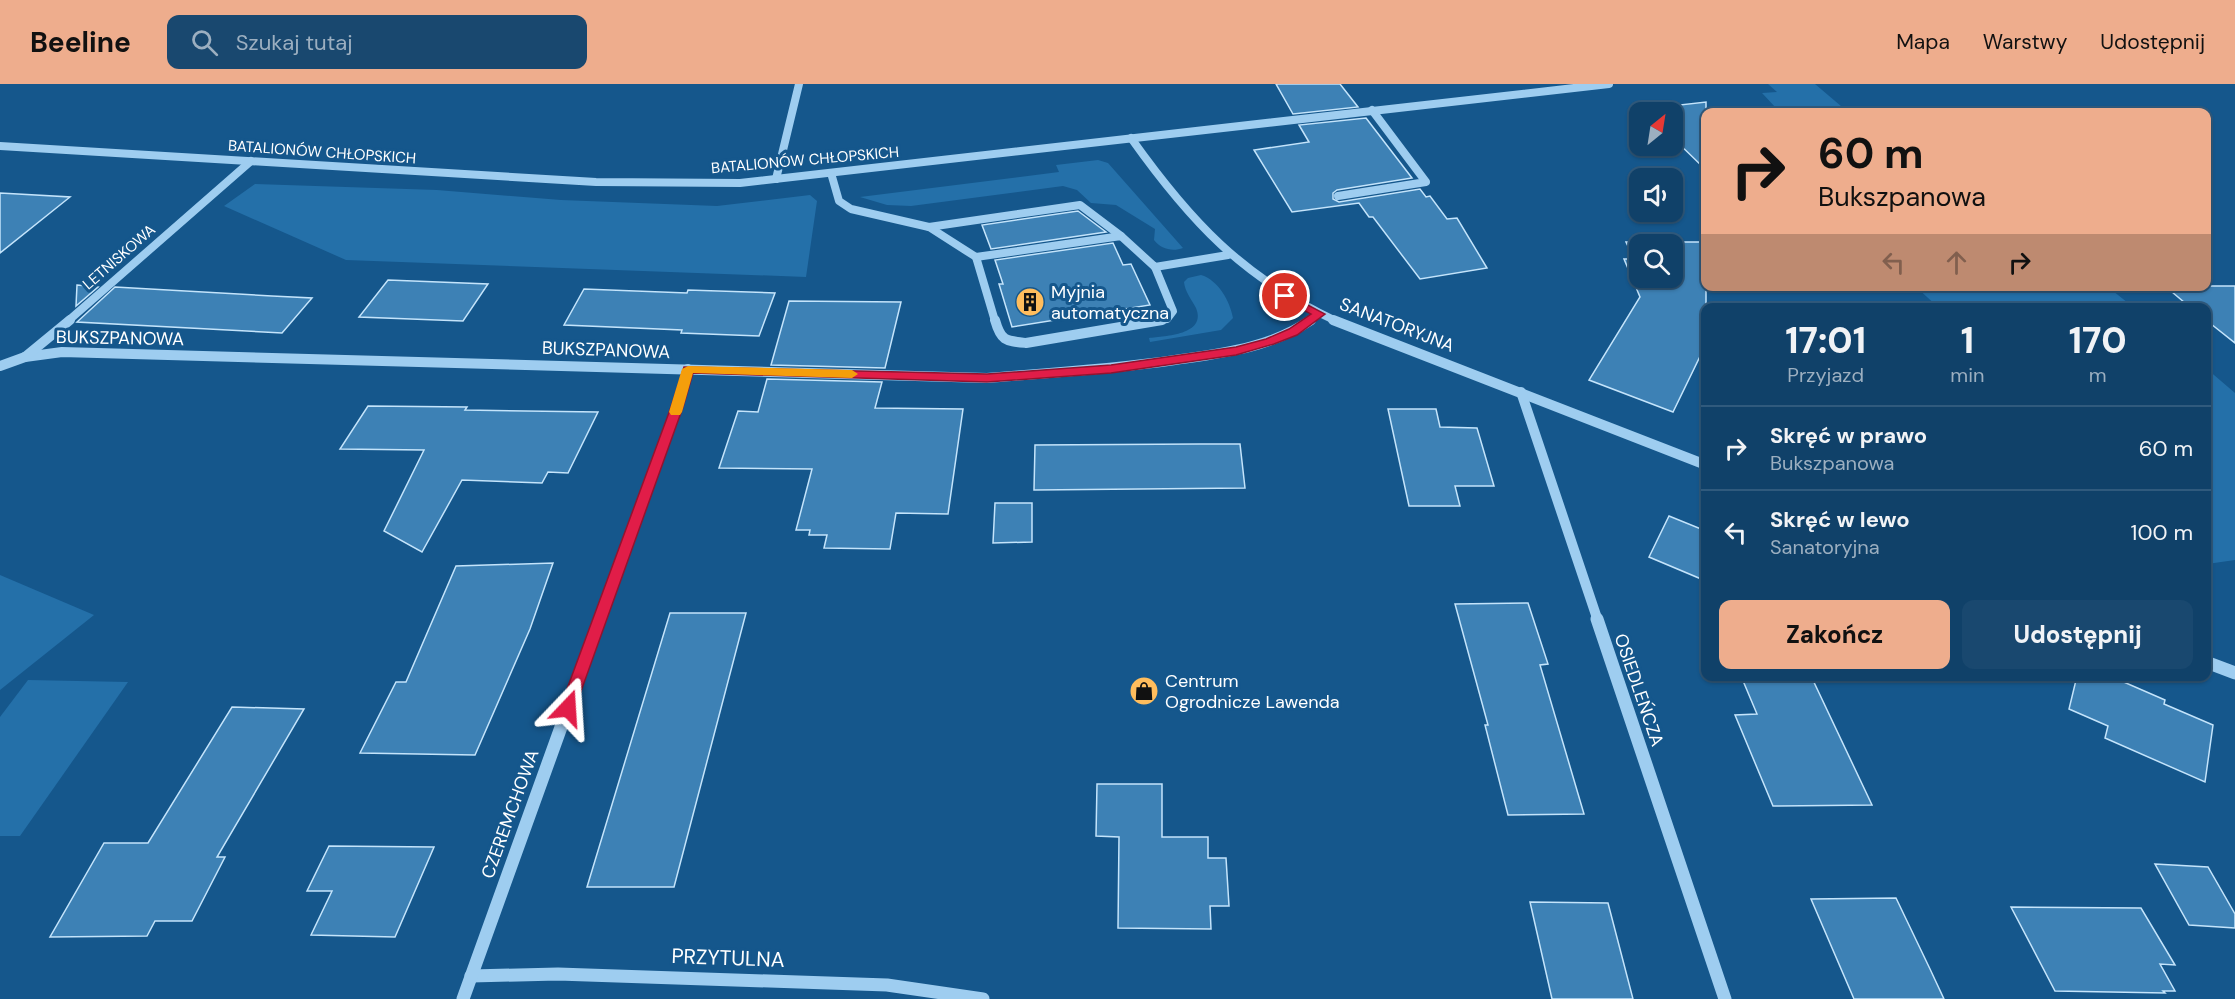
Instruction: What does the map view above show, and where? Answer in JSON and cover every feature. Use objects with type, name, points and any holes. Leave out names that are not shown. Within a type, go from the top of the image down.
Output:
[{"type":"street","points":[[776,179],[785,132],[798,84]]},
{"type":"street","name":"BATALIONÓW CHŁOPSKICH","points":[[0,146],[596,182],[693,184],[831,173],[1609,84]]},
{"type":"street","points":[[1338,196],[1426,182],[1372,110]]},
{"type":"street","name":"SANATORYJNA","points":[[1131,138],[1159,179],[1227,255],[1273,289],[1319,314],[1701,463]]},
{"type":"street","name":"LETNISKOWA","points":[[0,366],[25,357],[54,334],[251,161]]},
{"type":"street","points":[[831,173],[839,201],[851,209],[929,227],[976,258],[999,335],[1007,341],[1026,343],[1167,319],[1173,311],[1155,267],[1121,236],[1080,205],[929,227]]},
{"type":"street","points":[[976,258],[1121,236]]},
{"type":"street","points":[[1155,267],[1227,255]]},
{"type":"street","name":"BUKSZPANOWA","points":[[25,357],[62,352],[987,378],[1049,375],[1236,351],[1270,342],[1293,332],[1319,314]]},
{"type":"street","name":"CZEREMCHOWA","points":[[463,999],[677,407],[688,369]]},
{"type":"street","name":"OSIEDLEŃCZA","points":[[1521,392],[1725,999]]},
{"type":"street","points":[[2211,664],[2235,673]]},
{"type":"street","name":"PRZYTULNA","points":[[471,976],[558,974],[887,985],[983,999]]},
{"type":"shaded area","points":[[1768,84],[1815,84],[1843,108],[1776,108],[1762,93],[1777,92]]},
{"type":"shaded area","points":[[1098,160],[1108,163],[1183,248],[1171,250],[1163,248],[1154,240],[1155,229],[1116,205],[1091,203],[1077,190],[1063,186],[911,206],[887,205],[860,197],[1059,172],[1056,165]]},
{"type":"shaded area","points":[[255,184],[437,190],[561,200],[717,206],[810,195],[817,201],[806,277],[346,260],[224,206]]},
{"type":"shaded area","points":[[1201,275],[1218,286],[1229,305],[1233,318],[1221,330],[1150,342],[1149,338],[1174,335],[1196,324],[1198,317],[1196,308],[1187,293],[1184,282],[1188,278]]},
{"type":"shaded area","points":[[1920,291],[2113,291],[2128,303],[1934,303]]},
{"type":"shaded area","points":[[2211,372],[2235,393],[2235,560],[2211,563]]},
{"type":"shaded area","points":[[0,575],[94,615],[0,690]]},
{"type":"shaded area","points":[[28,680],[128,682],[20,836],[0,836],[0,717]]},
{"type":"building","points":[[1276,84],[1340,84],[1358,107],[1293,114]]},
{"type":"building","points":[[1706,102],[1706,108],[1701,108],[1701,165],[1683,148],[1683,105]]},
{"type":"building","points":[[1366,118],[1412,178],[1337,190],[1333,193],[1333,199],[1339,202],[1420,189],[1426,197],[1430,196],[1447,219],[1457,218],[1487,268],[1420,279],[1373,217],[1369,217],[1359,203],[1292,212],[1254,150],[1309,142],[1299,125]]},
{"type":"building","points":[[0,193],[70,197],[0,253]]},
{"type":"building","points":[[1078,211],[1106,232],[991,249],[982,225]]},
{"type":"building","points":[[1683,242],[1701,242],[1701,291],[1706,291],[1706,303],[1701,303],[1701,354],[1673,412],[1589,380],[1640,297],[1636,288],[1683,288]]},
{"type":"building","points":[[1113,243],[1123,265],[1131,264],[1150,305],[1012,327],[999,284],[1003,284],[995,260]]},
{"type":"building","points":[[1624,259],[1629,259],[1629,271]]},
{"type":"building","points":[[388,280],[488,284],[463,321],[359,317]]},
{"type":"building","points":[[77,285],[98,287],[76,306]]},
{"type":"building","points":[[2211,286],[2235,286],[2235,343],[2211,324],[2211,303],[2185,303],[2171,291],[2211,291]]},
{"type":"building","points":[[115,287],[312,298],[282,333],[77,322]]},
{"type":"building","points":[[584,289],[687,293],[688,290],[775,293],[759,336],[564,325]]},
{"type":"building","points":[[789,301],[901,302],[885,368],[771,365]]},
{"type":"building","points":[[767,379],[882,382],[875,408],[963,409],[948,514],[896,513],[890,549],[824,548],[827,535],[809,535],[810,530],[796,530],[812,469],[719,468],[738,411],[758,412]]},
{"type":"building","points":[[368,406],[598,412],[568,473],[548,472],[542,483],[462,480],[422,552],[384,531],[424,450],[340,449]]},
{"type":"building","points":[[1388,409],[1436,409],[1440,427],[1477,428],[1494,486],[1455,486],[1460,506],[1409,506]]},
{"type":"building","points":[[1240,444],[1245,488],[1034,490],[1035,445]]},
{"type":"building","points":[[995,503],[1032,503],[1032,542],[993,543]]},
{"type":"building","points":[[1669,516],[1701,529],[1701,579],[1649,557]]},
{"type":"building","points":[[553,563],[530,629],[475,755],[360,753],[396,682],[406,682],[456,566]]},
{"type":"building","points":[[1528,603],[1548,664],[1540,665],[1584,814],[1508,815],[1485,725],[1488,725],[1455,604]]},
{"type":"building","points":[[670,613],[746,613],[674,887],[587,887]]},
{"type":"building","points":[[1743,681],[1813,681],[1872,805],[1773,806],[1735,715],[1757,714]]},
{"type":"building","points":[[2076,681],[2121,681],[2165,700],[2164,704],[2213,725],[2205,782],[2105,738],[2108,726],[2069,709]]},
{"type":"building","points":[[232,707],[304,709],[217,857],[225,857],[192,921],[155,921],[147,936],[50,937],[104,843],[148,843]]},
{"type":"building","points":[[1097,784],[1162,784],[1162,837],[1208,837],[1208,858],[1226,858],[1229,906],[1210,906],[1211,929],[1118,928],[1119,837],[1096,836]]},
{"type":"building","points":[[329,846],[434,847],[395,937],[311,935],[332,891],[307,891]]},
{"type":"building","points":[[2155,864],[2208,867],[2235,914],[2235,928],[2189,925]]},
{"type":"building","points":[[1896,898],[1944,999],[1854,999],[1811,899]]},
{"type":"building","points":[[1530,902],[1608,903],[1633,999],[1552,999]]},
{"type":"building","points":[[2011,907],[2141,908],[2175,965],[2160,964],[2175,991],[2163,991],[2165,993],[2055,991]]},
{"type":"slow traffic","points":[[675,412],[688,369],[852,374]]},
{"type":"place","name":"Myjnia automatyczna","points":[[1030,302]]},
{"type":"place","name":"Centrum Ogrodnicze Lawenda","points":[[1144,691]]},
{"type":"route","points":[[568,708],[677,407],[688,369],[987,378],[1111,369],[1236,351],[1270,342],[1293,332],[1319,314],[1285,296]]}]
